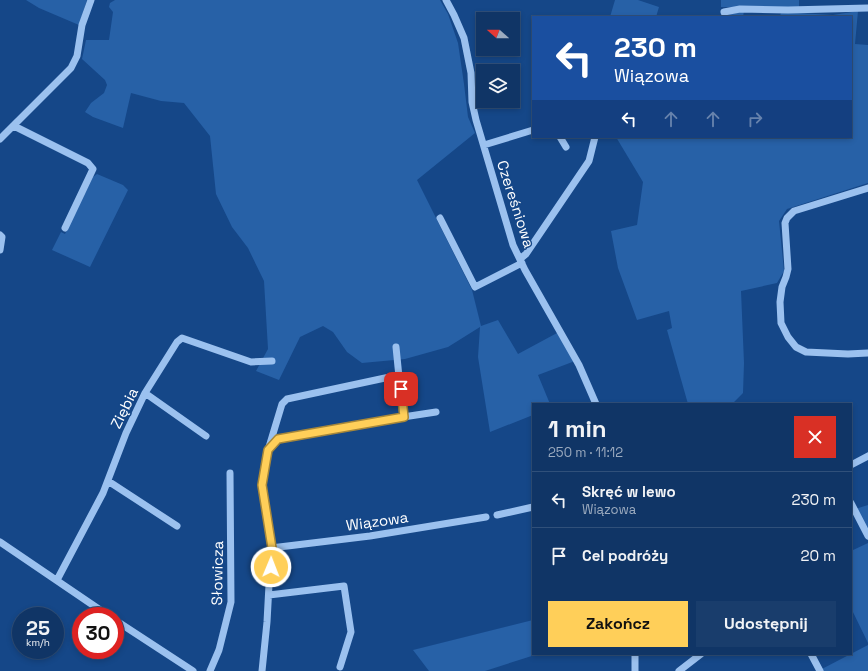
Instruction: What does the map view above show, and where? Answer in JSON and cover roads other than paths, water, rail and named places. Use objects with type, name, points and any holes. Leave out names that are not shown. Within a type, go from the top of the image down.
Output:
[{"type":"street","points":[[0,139],[71,68],[77,56],[82,26],[91,0]]},
{"type":"street","name":"Czereśniowa","points":[[446,0],[464,38],[471,74],[472,102],[513,245],[579,365],[596,403]]},
{"type":"street","points":[[724,12],[740,9],[788,10],[868,8]]},
{"type":"street","points":[[14,126],[88,163],[92,167],[93,169],[65,228]]},
{"type":"street","points":[[484,145],[532,130]]},
{"type":"street","points":[[561,138],[566,147]]},
{"type":"street","points":[[440,218],[475,287],[521,261],[590,160],[596,138]]},
{"type":"street","points":[[868,188],[794,211],[787,218],[785,223],[788,270],[782,287],[780,302],[781,323],[788,337],[796,347],[806,352],[848,354],[868,353]]},
{"type":"street","points":[[0,235],[2,237],[0,250]]},
{"type":"street","name":"Ziębia","points":[[57,580],[81,536],[108,480],[126,433],[145,393],[177,342],[182,338],[251,362],[272,361]]},
{"type":"street","points":[[396,347],[404,417]]},
{"type":"street","points":[[262,671],[272,548],[262,485],[268,450],[282,404],[287,398],[399,375]]},
{"type":"street","points":[[145,393],[206,436]]},
{"type":"street","points":[[268,450],[278,439],[436,412]]},
{"type":"street","points":[[852,464],[868,456]]},
{"type":"street","name":"Słowicza","points":[[210,671],[219,650],[231,602],[230,473]]},
{"type":"street","points":[[108,480],[177,526]]},
{"type":"street","points":[[852,505],[868,536]]},
{"type":"street","points":[[497,515],[532,507]]},
{"type":"street","name":"Wiązowa","points":[[272,548],[370,536],[486,517]]},
{"type":"street","points":[[0,542],[96,607]]},
{"type":"street","points":[[269,594],[344,586],[351,632],[340,667]]},
{"type":"street","points":[[124,626],[193,671]]},
{"type":"street","points":[[635,655],[635,671]]},
{"type":"street","points":[[679,671],[700,655]]},
{"type":"street","points":[[812,655],[820,671]]}]
